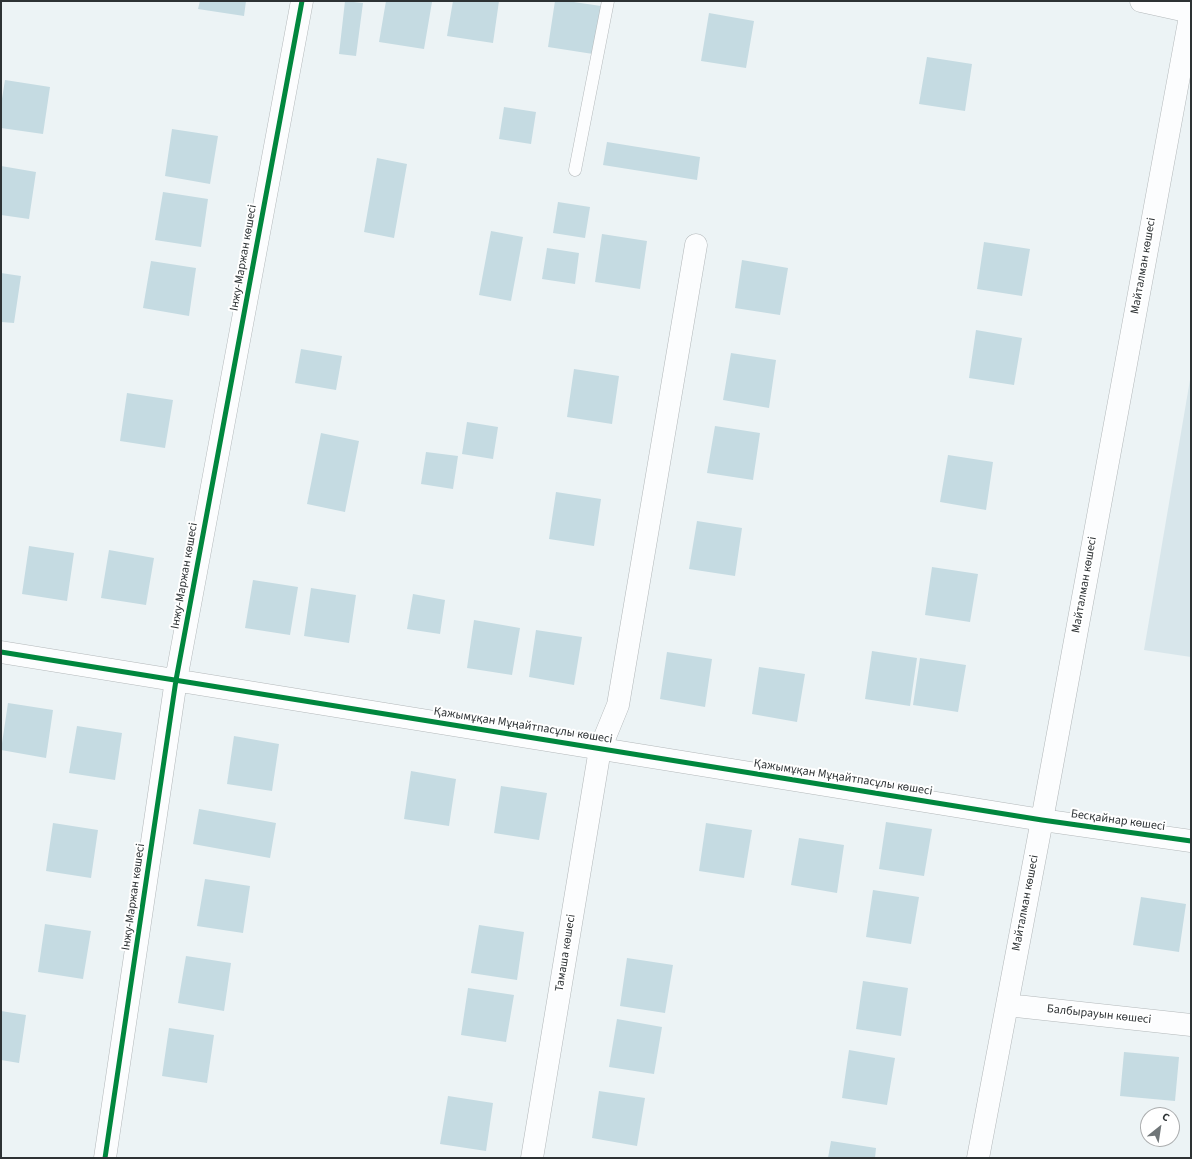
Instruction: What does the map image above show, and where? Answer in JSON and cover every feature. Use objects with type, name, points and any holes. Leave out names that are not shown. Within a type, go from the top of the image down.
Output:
[{"type":"street","name":"Інжу-Маржан көшесі","points":[[105,1158],[176,680],[302,1]]},
{"type":"street","points":[[1140,1],[1191,12]]},
{"type":"street","name":"Майталман көшесі","points":[[978,1158],[1191,12]]},
{"type":"street","name":"Тамаша көшесі","points":[[532,1158],[600,749],[618,705],[696,245]]},
{"type":"street","name":"Қажымұқан Мұңайтпасұлы көшесі","points":[[1,652],[1042,820]]},
{"type":"street","name":"Бесқайнар көшесі","points":[[1042,820],[1191,841]]},
{"type":"street","name":"Балбырауын көшесі","points":[[1006,1005],[1191,1026]]},
{"type":"lane","points":[[575,170],[608,1]]},
{"type":"shaded area","points":[[1191,374],[1191,657],[1144,650]]},
{"type":"building","points":[[200,1],[246,1],[244,16],[198,9]]},
{"type":"building","points":[[345,1],[363,3],[356,56],[339,54]]},
{"type":"building","points":[[386,1],[432,2],[424,49],[379,42]]},
{"type":"building","points":[[453,1],[499,1],[493,43],[447,36]]},
{"type":"building","points":[[555,1],[567,1],[601,6],[593,54],[548,47]]},
{"type":"building","points":[[709,13],[754,21],[746,68],[701,61]]},
{"type":"building","points":[[927,57],[972,64],[965,111],[919,104]]},
{"type":"building","points":[[5,80],[50,87],[43,134],[1,128],[1,105]]},
{"type":"building","points":[[504,107],[536,112],[531,144],[499,139]]},
{"type":"building","points":[[172,129],[218,136],[210,184],[165,176]]},
{"type":"building","points":[[607,142],[700,157],[697,180],[603,165]]},
{"type":"building","points":[[377,158],[407,164],[394,238],[364,232]]},
{"type":"building","points":[[1,166],[36,172],[29,219],[1,215]]},
{"type":"building","points":[[163,192],[208,199],[201,247],[155,240]]},
{"type":"building","points":[[558,202],[590,207],[585,238],[553,233]]},
{"type":"building","points":[[491,231],[523,237],[511,301],[479,295]]},
{"type":"building","points":[[602,234],[647,241],[640,289],[595,282]]},
{"type":"building","points":[[984,242],[1030,249],[1022,296],[977,289]]},
{"type":"building","points":[[547,248],[579,253],[575,284],[542,279]]},
{"type":"building","points":[[742,260],[788,268],[780,315],[735,308]]},
{"type":"building","points":[[151,261],[196,268],[189,316],[143,308]]},
{"type":"building","points":[[1,273],[21,276],[14,323],[1,322]]},
{"type":"building","points":[[976,330],[1022,338],[1014,385],[969,378]]},
{"type":"building","points":[[301,349],[342,356],[336,390],[295,383]]},
{"type":"building","points":[[731,353],[776,360],[769,408],[723,400]]},
{"type":"building","points":[[574,369],[619,376],[612,424],[567,417]]},
{"type":"building","points":[[127,393],[173,400],[165,448],[120,441]]},
{"type":"building","points":[[467,422],[498,427],[493,459],[462,454]]},
{"type":"building","points":[[715,426],[760,433],[753,480],[707,473]]},
{"type":"building","points":[[321,433],[359,441],[345,512],[307,504]]},
{"type":"building","points":[[426,452],[458,456],[453,489],[421,484]]},
{"type":"building","points":[[948,455],[993,462],[986,510],[940,502]]},
{"type":"building","points":[[556,492],[601,499],[594,546],[549,539]]},
{"type":"building","points":[[697,521],[742,528],[735,576],[689,569]]},
{"type":"building","points":[[29,546],[74,553],[67,601],[22,594]]},
{"type":"building","points":[[109,550],[154,558],[146,605],[101,598]]},
{"type":"building","points":[[932,567],[978,574],[970,622],[925,615]]},
{"type":"building","points":[[253,580],[298,587],[290,635],[245,628]]},
{"type":"building","points":[[311,588],[356,595],[349,643],[304,636]]},
{"type":"building","points":[[413,594],[445,600],[440,634],[407,629]]},
{"type":"building","points":[[474,620],[520,628],[512,675],[467,668]]},
{"type":"building","points":[[536,630],[582,637],[574,685],[529,677]]},
{"type":"building","points":[[872,651],[917,658],[910,706],[865,699]]},
{"type":"building","points":[[667,652],[712,659],[705,707],[660,699]]},
{"type":"building","points":[[920,658],[966,665],[958,712],[913,705]]},
{"type":"building","points":[[759,667],[805,674],[797,722],[752,714]]},
{"type":"building","points":[[8,703],[53,710],[46,758],[1,750]]},
{"type":"building","points":[[77,726],[122,733],[115,780],[69,773]]},
{"type":"building","points":[[234,736],[279,744],[272,791],[227,784]]},
{"type":"building","points":[[411,771],[456,779],[449,826],[404,819]]},
{"type":"building","points":[[501,786],[547,793],[539,840],[494,833]]},
{"type":"building","points":[[199,809],[276,823],[270,858],[193,844]]},
{"type":"building","points":[[886,822],[932,829],[924,876],[879,869]]},
{"type":"building","points":[[53,823],[98,830],[91,878],[46,871]]},
{"type":"building","points":[[706,823],[752,830],[744,878],[699,871]]},
{"type":"building","points":[[799,838],[844,845],[837,893],[791,885]]},
{"type":"building","points":[[205,879],[250,886],[243,933],[197,926]]},
{"type":"building","points":[[873,890],[919,897],[911,944],[866,937]]},
{"type":"building","points":[[1141,897],[1186,904],[1179,952],[1133,945]]},
{"type":"building","points":[[45,924],[91,931],[83,979],[38,972]]},
{"type":"building","points":[[479,925],[524,932],[517,980],[471,973]]},
{"type":"building","points":[[186,956],[231,963],[224,1011],[178,1003]]},
{"type":"building","points":[[627,958],[673,965],[665,1013],[620,1006]]},
{"type":"building","points":[[863,981],[908,988],[901,1036],[856,1029]]},
{"type":"building","points":[[468,988],[514,995],[506,1042],[461,1035]]},
{"type":"building","points":[[1,1011],[26,1015],[19,1063],[1,1060]]},
{"type":"building","points":[[617,1019],[662,1027],[654,1074],[609,1067]]},
{"type":"building","points":[[169,1028],[214,1035],[207,1083],[162,1076]]},
{"type":"building","points":[[849,1050],[895,1058],[887,1105],[842,1098]]},
{"type":"building","points":[[1124,1052],[1179,1057],[1175,1101],[1120,1096]]},
{"type":"building","points":[[599,1091],[645,1098],[637,1146],[592,1138]]},
{"type":"building","points":[[448,1096],[493,1103],[486,1151],[440,1144]]},
{"type":"building","points":[[831,1141],[876,1148],[875,1158],[828,1158]]},
{"type":"cycle path","points":[[105,1158],[176,680],[302,1]]},
{"type":"cycle path","points":[[1,652],[1042,820],[1191,841]]}]
